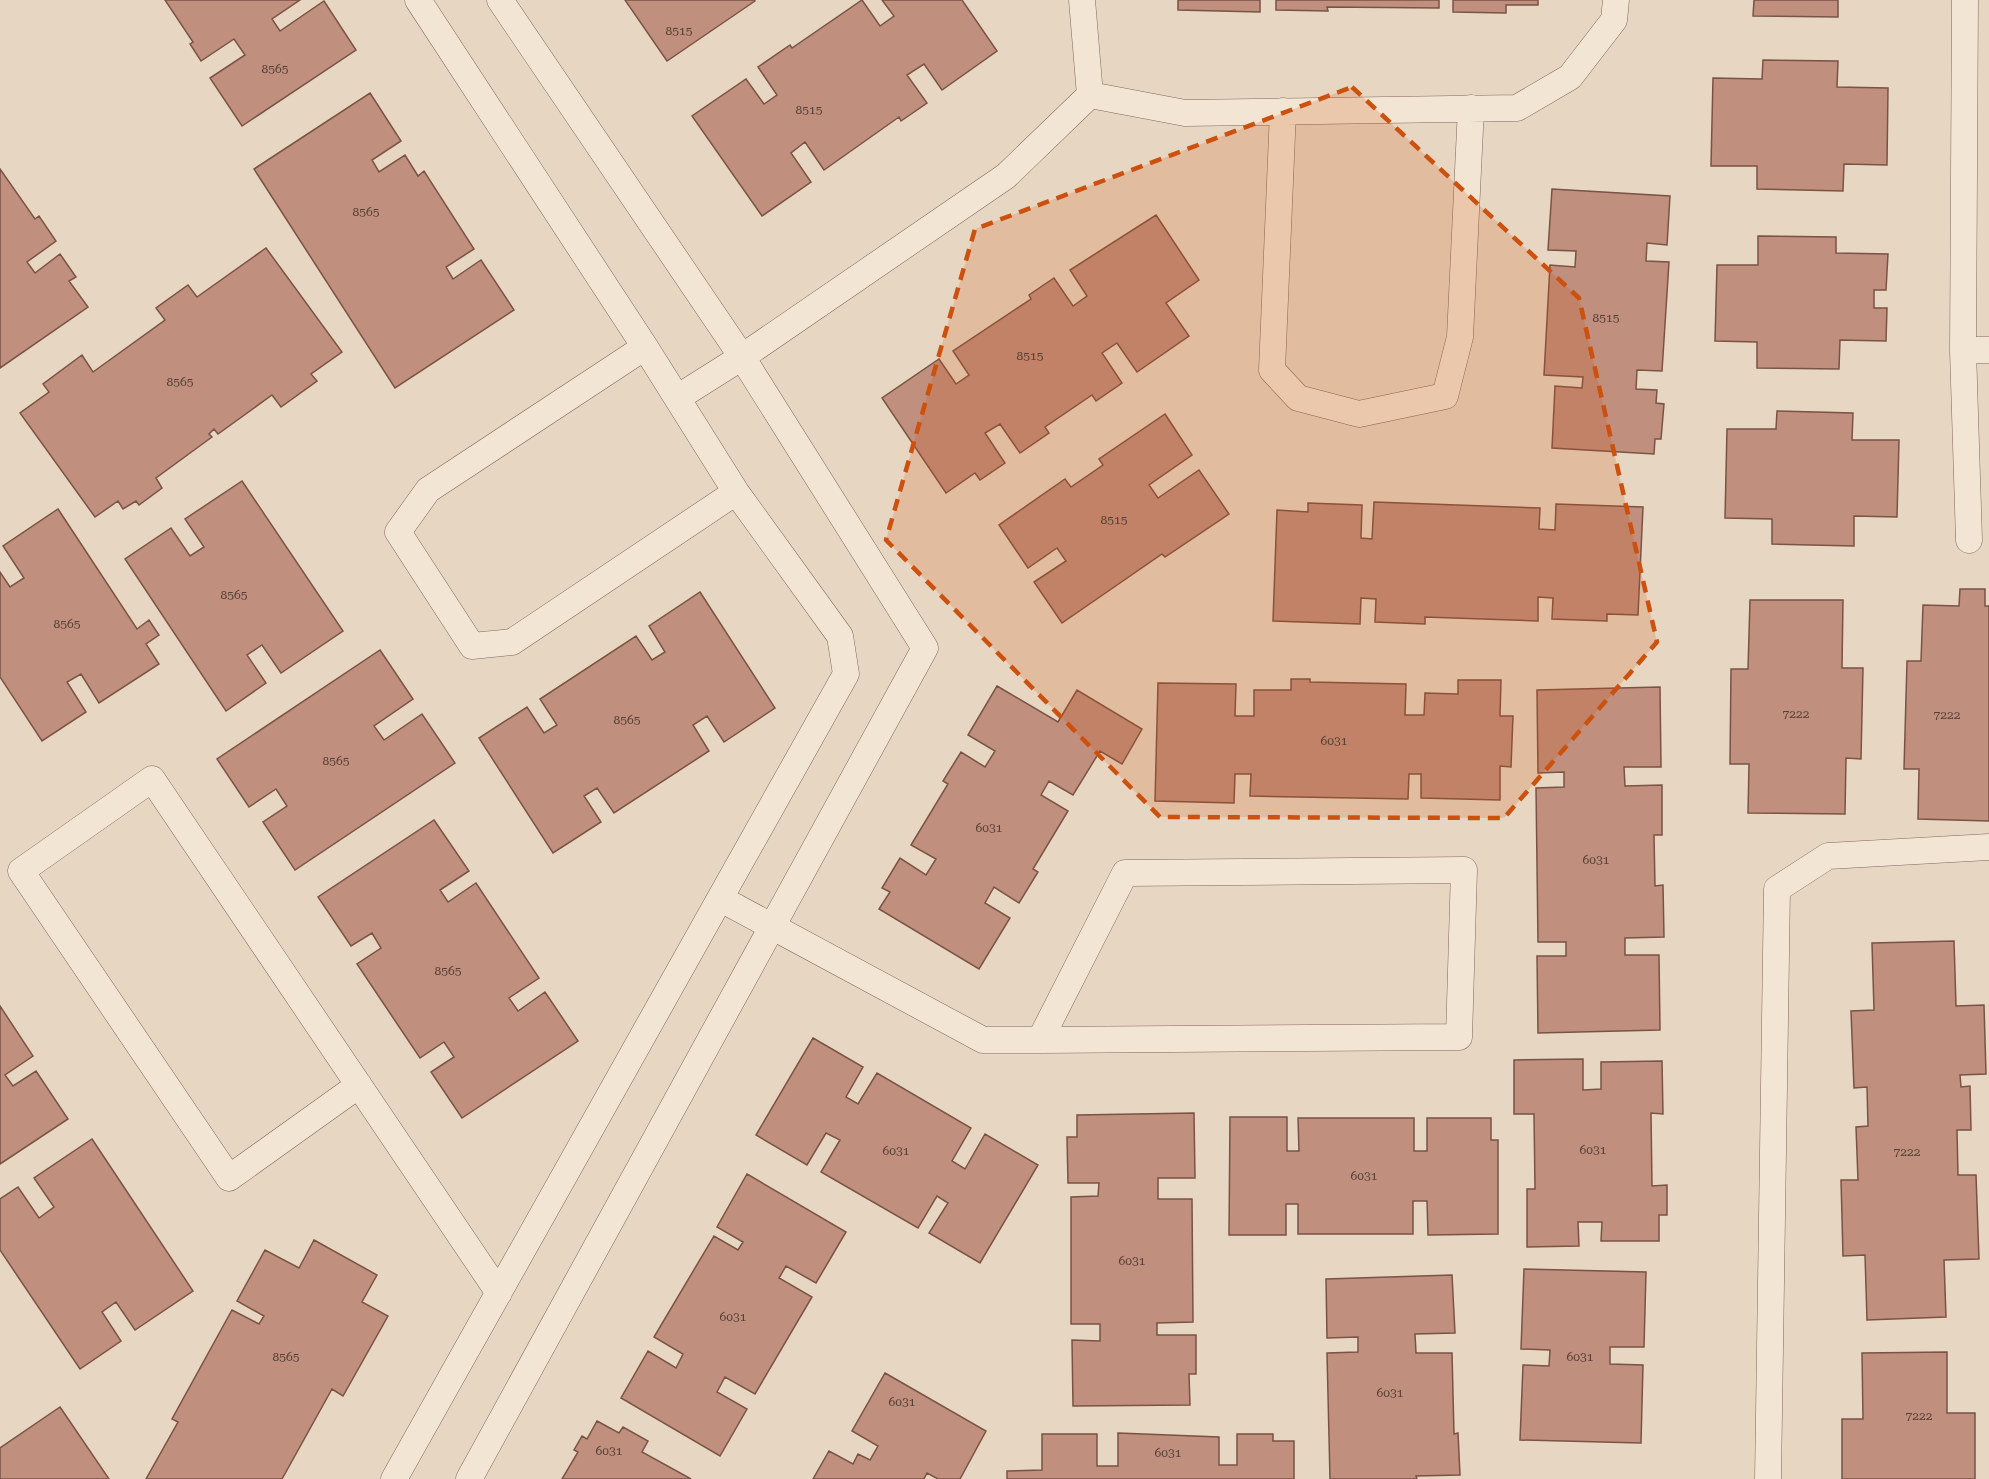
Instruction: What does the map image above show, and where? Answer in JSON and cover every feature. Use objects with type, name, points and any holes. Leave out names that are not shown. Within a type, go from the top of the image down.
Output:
[{"type":"lane","points":[[394,1479],[846,674],[840,636],[736,492],[645,347],[418,0]]},
{"type":"lane","points":[[469,1479],[925,648],[742,357],[500,0]]},
{"type":"lane","points":[[1082,0],[1090,95]]},
{"type":"lane","points":[[1090,95],[1185,112],[1517,108],[1570,77],[1614,20],[1616,0]]},
{"type":"lane","points":[[1965,0],[1964,350],[1969,540]]},
{"type":"lane","points":[[677,398],[742,357],[1006,176],[1090,95]]},
{"type":"lane","points":[[1283,111],[1272,370],[1298,398],[1359,414],[1445,396],[1460,337],[1471,108]]},
{"type":"lane","points":[[645,347],[428,490],[398,532],[472,646],[512,642],[736,492]]},
{"type":"lane","points":[[1964,350],[1989,350]]},
{"type":"lane","points":[[359,1085],[229,1178],[21,871],[152,779],[359,1085],[499,1293]]},
{"type":"lane","points":[[1768,1479],[1777,889],[1828,856],[1989,847]]},
{"type":"lane","points":[[721,899],[983,1040],[1040,1040],[1459,1037],[1464,870],[1125,873],[1040,1040]]},
{"type":"highlighted area","points":[[1352,87],[1579,298],[1657,642],[1504,818],[1160,817],[886,540],[975,229]]},
{"type":"building","points":[[165,0],[300,0],[272,19],[280,31],[324,1],[356,50],[242,126],[210,78],[245,55],[234,39],[201,61],[190,44],[193,42]]},
{"type":"building","points":[[625,0],[754,0],[755,1],[667,61]]},
{"type":"building","points":[[862,0],[880,26],[894,16],[882,0],[962,0],[997,51],[942,90],[924,64],[907,75],[927,103],[901,121],[899,117],[824,170],[805,142],[791,153],[811,182],[762,216],[692,116],[746,79],[764,104],[777,95],[758,67],[790,45],[792,48]]},
{"type":"building","points":[[1178,0],[1260,0],[1260,12],[1178,10]]},
{"type":"building","points":[[1276,0],[1439,0],[1439,8],[1327,7],[1328,11],[1276,10]]},
{"type":"building","points":[[1453,0],[1538,0],[1538,5],[1506,5],[1506,13],[1453,12]]},
{"type":"building","points":[[1754,0],[1838,0],[1838,17],[1753,16]]},
{"type":"building","points":[[1763,60],[1838,61],[1837,87],[1888,88],[1887,165],[1844,164],[1843,191],[1757,189],[1757,166],[1711,166],[1713,78],[1762,79]]},
{"type":"building","points":[[370,93],[401,141],[372,160],[379,172],[405,155],[418,176],[424,171],[474,249],[446,267],[453,279],[481,260],[514,310],[395,388],[254,169]]},
{"type":"building","points":[[0,169],[35,219],[39,216],[56,241],[27,262],[35,273],[60,254],[76,277],[69,281],[88,307],[0,368]]},
{"type":"building","points":[[1552,189],[1670,196],[1667,245],[1647,243],[1646,261],[1669,262],[1662,371],[1637,370],[1636,389],[1657,390],[1656,403],[1664,404],[1661,439],[1655,439],[1654,454],[1552,448],[1555,386],[1582,388],[1583,377],[1544,375],[1550,265],[1575,267],[1576,251],[1548,250]]},
{"type":"building","points":[[1156,215],[1199,280],[1166,303],[1189,336],[1137,372],[1117,343],[1102,353],[1122,383],[1096,401],[1092,395],[1045,427],[1049,433],[1020,453],[1000,424],[985,433],[1005,463],[980,480],[975,473],[946,493],[882,398],[939,359],[956,384],[969,375],[953,351],[1031,299],[1029,295],[1054,278],[1073,306],[1087,296],[1070,270]]},
{"type":"building","points":[[1758,236],[1836,237],[1836,253],[1888,254],[1886,290],[1874,290],[1874,308],[1887,308],[1886,341],[1840,340],[1839,369],[1757,368],[1757,342],[1715,341],[1717,265],[1758,265]]},
{"type":"building","points":[[266,248],[342,352],[311,374],[317,381],[281,407],[272,395],[218,434],[214,429],[209,434],[212,437],[156,478],[162,488],[139,505],[136,501],[123,509],[118,501],[95,517],[20,413],[49,392],[43,384],[82,355],[93,372],[165,320],[156,308],[188,285],[197,297]]},
{"type":"building","points":[[1777,411],[1853,413],[1852,440],[1899,440],[1897,517],[1854,516],[1854,546],[1772,544],[1772,519],[1725,518],[1727,429],[1776,429]]},
{"type":"building","points":[[1165,414],[1192,455],[1149,485],[1158,498],[1199,470],[1229,514],[1165,557],[1162,554],[1062,623],[1034,582],[1066,561],[1057,548],[1028,568],[999,525],[1065,479],[1071,487],[1103,465],[1099,459]]},
{"type":"building","points":[[242,481],[343,631],[281,673],[262,645],[247,655],[266,683],[226,711],[125,559],[171,528],[190,556],[204,547],[185,519]]},
{"type":"building","points":[[1374,502],[1540,508],[1539,529],[1555,530],[1556,504],[1643,507],[1638,615],[1607,614],[1607,621],[1552,619],[1553,598],[1538,597],[1538,621],[1425,617],[1425,624],[1375,622],[1376,599],[1361,598],[1360,624],[1273,621],[1277,510],[1308,512],[1308,503],[1362,505],[1361,538],[1372,539]]},
{"type":"building","points":[[58,509],[137,629],[149,620],[159,635],[146,644],[159,664],[99,703],[81,674],[67,682],[86,712],[42,741],[0,677],[0,572],[10,587],[24,578],[3,546]]},
{"type":"building","points":[[1960,589],[1985,589],[1985,606],[1989,606],[1989,821],[1918,819],[1919,769],[1904,769],[1907,661],[1921,661],[1923,605],[1959,606]]},
{"type":"building","points":[[700,592],[775,708],[724,742],[707,716],[693,725],[709,751],[614,813],[597,788],[584,796],[601,822],[553,853],[479,738],[527,707],[544,733],[557,725],[540,699],[636,636],[652,660],[665,652],[649,626]]},
{"type":"building","points":[[1750,600],[1843,600],[1842,668],[1863,668],[1861,759],[1846,758],[1845,814],[1748,813],[1749,764],[1730,764],[1731,669],[1748,669]]},
{"type":"building","points":[[380,650],[413,699],[374,726],[384,740],[422,714],[455,763],[295,870],[263,822],[287,806],[276,789],[249,807],[217,759]]},
{"type":"building","points":[[1291,679],[1310,679],[1310,682],[1406,684],[1405,715],[1424,715],[1425,693],[1458,694],[1458,680],[1501,680],[1500,716],[1513,716],[1511,767],[1500,766],[1500,800],[1421,798],[1421,774],[1409,774],[1408,799],[1250,796],[1251,774],[1235,774],[1234,803],[1155,801],[1158,683],[1236,684],[1235,716],[1254,716],[1254,690],[1291,690]]},
{"type":"building","points":[[997,686],[1058,722],[1077,690],[1142,729],[1122,764],[1100,751],[1073,795],[1049,781],[1041,795],[1068,811],[1033,869],[1038,872],[1019,903],[994,887],[985,903],[1010,918],[979,969],[879,909],[890,892],[882,888],[900,858],[926,875],[936,859],[911,845],[948,784],[943,781],[961,752],[985,767],[995,751],[968,735]]},
{"type":"building","points":[[1660,687],[1661,767],[1624,767],[1625,786],[1662,785],[1662,835],[1654,835],[1655,886],[1663,885],[1664,937],[1625,938],[1625,955],[1659,955],[1660,1030],[1538,1033],[1537,956],[1566,956],[1566,942],[1538,942],[1536,788],[1564,787],[1564,772],[1538,773],[1537,690]]},
{"type":"building","points":[[434,820],[469,871],[440,890],[448,902],[476,883],[539,978],[509,998],[518,1011],[545,992],[578,1041],[462,1118],[431,1072],[454,1057],[444,1042],[420,1058],[357,964],[381,948],[372,933],[351,946],[318,897]]},
{"type":"building","points":[[1954,941],[1956,1006],[1984,1005],[1986,1074],[1960,1075],[1961,1087],[1970,1086],[1971,1130],[1957,1130],[1958,1175],[1976,1175],[1979,1259],[1944,1260],[1946,1317],[1867,1320],[1865,1255],[1843,1256],[1841,1180],[1858,1180],[1856,1127],[1868,1126],[1867,1087],[1854,1088],[1851,1011],[1874,1010],[1872,943]]},
{"type":"building","points":[[0,1006],[33,1056],[5,1075],[13,1086],[36,1071],[68,1119],[0,1164]]},
{"type":"building","points":[[813,1038],[863,1067],[846,1097],[858,1104],[877,1073],[971,1128],[952,1161],[965,1169],[985,1134],[1038,1165],[980,1263],[929,1233],[948,1203],[937,1196],[918,1228],[821,1172],[840,1140],[826,1133],[807,1165],[756,1135]]},
{"type":"building","points":[[1583,1059],[1583,1090],[1601,1089],[1601,1062],[1662,1061],[1663,1114],[1651,1113],[1652,1186],[1667,1185],[1667,1215],[1659,1215],[1659,1241],[1601,1241],[1602,1222],[1578,1222],[1579,1246],[1527,1247],[1527,1189],[1535,1189],[1534,1114],[1514,1114],[1514,1060]]},
{"type":"building","points":[[1194,1113],[1195,1178],[1158,1178],[1158,1199],[1192,1199],[1193,1322],[1157,1323],[1157,1335],[1196,1335],[1196,1374],[1189,1374],[1190,1405],[1073,1406],[1072,1340],[1100,1341],[1100,1324],[1071,1324],[1071,1197],[1098,1196],[1099,1183],[1068,1183],[1067,1137],[1077,1137],[1077,1115]]},
{"type":"building","points":[[1230,1117],[1287,1117],[1287,1151],[1299,1151],[1298,1118],[1414,1118],[1414,1151],[1427,1151],[1427,1118],[1491,1118],[1491,1140],[1498,1140],[1498,1234],[1428,1235],[1427,1201],[1413,1201],[1413,1234],[1298,1234],[1298,1204],[1286,1204],[1286,1235],[1229,1235]]},
{"type":"building","points":[[92,1139],[193,1291],[135,1330],[116,1302],[102,1312],[121,1341],[80,1369],[0,1250],[0,1199],[18,1187],[39,1218],[54,1207],[34,1178]]},
{"type":"building","points":[[747,1174],[846,1232],[816,1283],[786,1266],[779,1278],[812,1297],[755,1394],[725,1377],[717,1392],[747,1409],[720,1456],[621,1398],[648,1351],[676,1368],[683,1354],[654,1337],[714,1236],[738,1250],[743,1242],[717,1227]]},
{"type":"building","points":[[314,1240],[377,1275],[362,1302],[388,1316],[343,1396],[332,1389],[282,1479],[146,1479],[178,1422],[172,1419],[232,1310],[259,1324],[264,1316],[237,1301],[265,1250],[299,1268]]},
{"type":"building","points":[[1524,1269],[1646,1272],[1644,1347],[1610,1347],[1610,1364],[1643,1365],[1641,1443],[1520,1440],[1523,1365],[1549,1366],[1550,1350],[1521,1349]]},
{"type":"building","points":[[1452,1275],[1455,1333],[1415,1334],[1416,1353],[1452,1353],[1454,1434],[1458,1433],[1460,1475],[1416,1476],[1417,1479],[1330,1479],[1327,1353],[1358,1352],[1358,1337],[1327,1338],[1326,1279]]},
{"type":"building","points":[[1947,1352],[1947,1413],[1975,1413],[1975,1479],[1842,1479],[1842,1419],[1863,1419],[1862,1353]]},
{"type":"building","points":[[885,1373],[986,1431],[960,1479],[938,1479],[927,1473],[924,1479],[813,1479],[829,1451],[853,1464],[858,1454],[870,1460],[878,1446],[852,1431]]},
{"type":"building","points":[[60,1407],[109,1479],[0,1479],[0,1448]]},
{"type":"building","points":[[597,1421],[619,1433],[623,1427],[648,1441],[642,1452],[691,1479],[562,1479],[578,1452],[574,1450],[582,1436],[587,1439]]},
{"type":"building","points":[[1118,1433],[1219,1437],[1219,1465],[1237,1465],[1237,1434],[1273,1434],[1273,1441],[1294,1441],[1294,1479],[1007,1479],[1007,1471],[1042,1470],[1042,1434],[1097,1434],[1097,1466],[1118,1466]]}]
